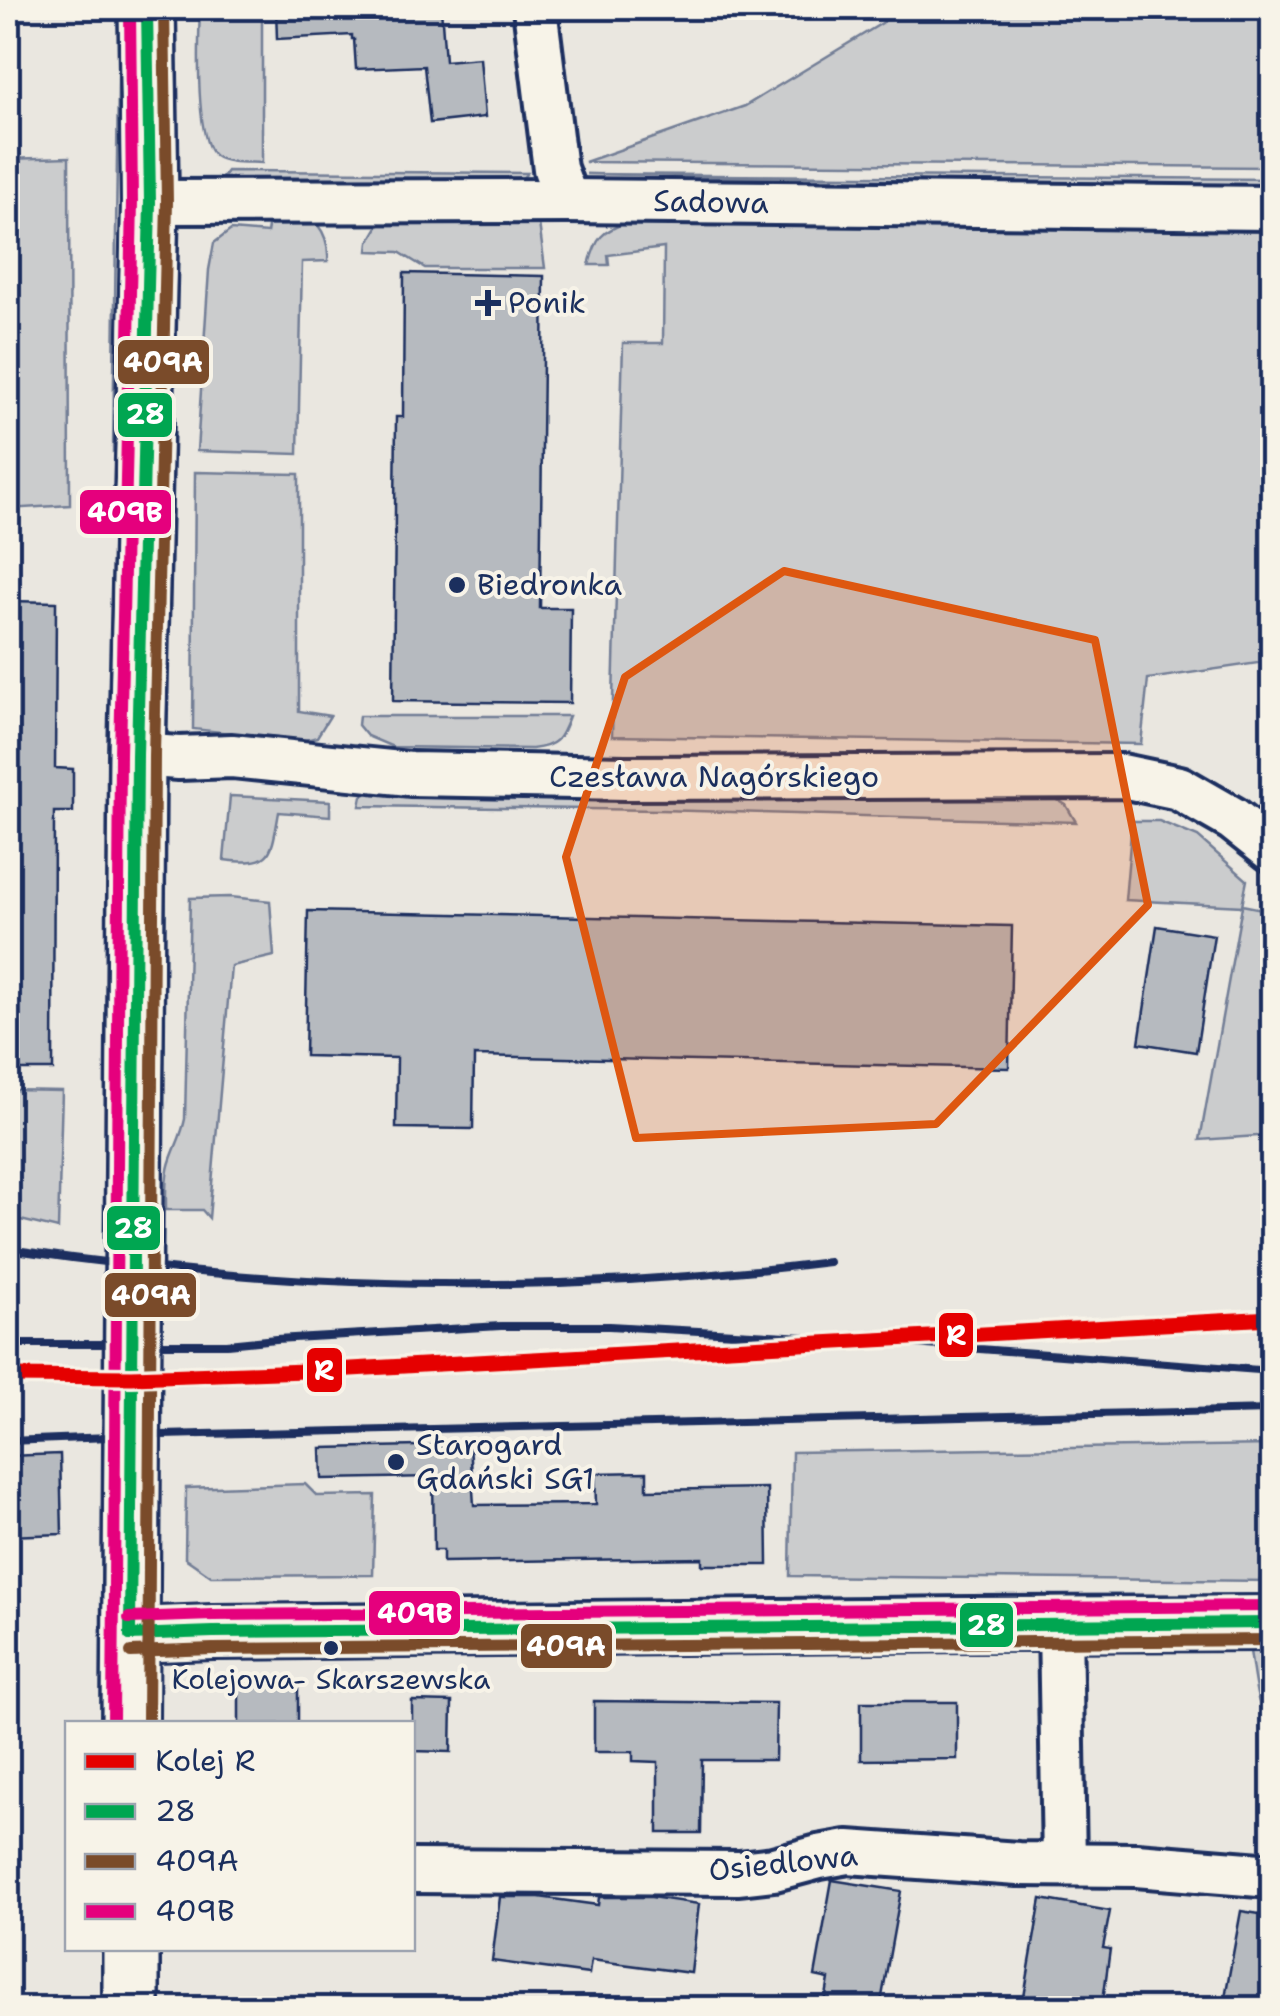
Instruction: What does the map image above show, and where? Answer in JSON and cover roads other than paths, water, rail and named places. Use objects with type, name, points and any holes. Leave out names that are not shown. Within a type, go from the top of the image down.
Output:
[{"type":"main road","points":[[130,1721],[137,756],[150,202],[147,8]]},
{"type":"main road","points":[[131,1951],[131,2008]]},
{"type":"street","points":[[535,8],[555,168],[566,201]]},
{"type":"street","name":"Sadowa","points":[[150,202],[566,201],[1272,208]]},
{"type":"street","name":"Czesława Nagórskiego","points":[[137,756],[232,756],[410,774],[625,778],[1122,776],[1179,788],[1233,820],[1272,850]]},
{"type":"street","points":[[130,1636],[1272,1623]]},
{"type":"street","points":[[1060,1624],[1064,1864]]},
{"type":"street","name":"Osiedlowa","points":[[415,1871],[739,1873],[848,1852],[1018,1864],[1136,1865],[1272,1876]]},
{"type":"railway","points":[[8,1249],[212,1273],[418,1284],[624,1280],[829,1262]]},
{"type":"railway","points":[[8,1344],[227,1344],[501,1326],[609,1326],[861,1340],[1272,1371]]},
{"type":"railway","points":[[8,1441],[1272,1410]]},
{"type":"rail line","name":"R","points":[[8,1376],[132,1377],[333,1370],[1272,1318]]},
{"type":"place","name":"Ponik","points":[[488,303]]},
{"type":"place","name":"Biedronka","points":[[457,585]]},
{"type":"place","name":"Starogard Gdański SG1","points":[[396,1462]]},
{"type":"place","name":"Kolejowa- Skarszewska","points":[[331,1648]]}]
